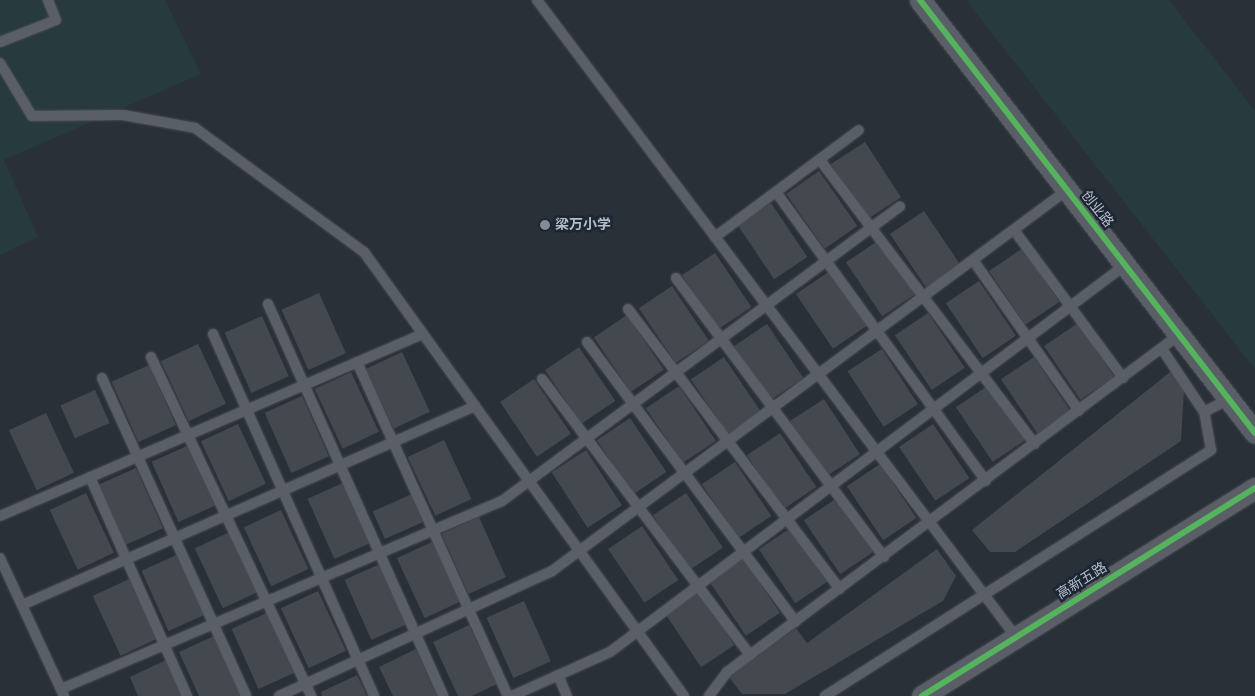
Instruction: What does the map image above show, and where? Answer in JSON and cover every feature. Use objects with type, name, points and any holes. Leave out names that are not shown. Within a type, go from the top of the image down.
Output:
[{"type":"street","name":"创业路","points":[[920,0],[1255,433]]},
{"type":"street","name":"高新五路","points":[[922,696],[1255,488]]},
{"type":"lane","points":[[0,42],[56,20],[48,0]]},
{"type":"lane","points":[[537,0],[1016,637]]},
{"type":"lane","points":[[0,63],[32,116],[123,115],[195,128],[364,252],[684,696]]},
{"type":"lane","points":[[715,237],[859,130]]},
{"type":"lane","points":[[820,160],[1035,444]]},
{"type":"lane","points":[[279,696],[552,571],[1067,190]]},
{"type":"lane","points":[[776,192],[986,481]]},
{"type":"lane","points":[[0,558],[63,693],[165,645],[502,501],[900,208]]},
{"type":"lane","points":[[1014,230],[1123,378]]},
{"type":"lane","points":[[973,260],[1079,411]]},
{"type":"lane","points":[[357,362],[510,696],[610,652],[1125,265]]},
{"type":"lane","points":[[676,278],[884,557]]},
{"type":"lane","points":[[268,304],[443,696]]},
{"type":"lane","points":[[628,309],[840,589]]},
{"type":"lane","points":[[213,334],[374,696]]},
{"type":"lane","points":[[0,516],[423,334]]},
{"type":"lane","points":[[709,696],[727,672],[930,523],[1179,335]]},
{"type":"lane","points":[[587,342],[796,622]]},
{"type":"lane","points":[[825,696],[1211,450],[1204,412],[1162,349]]},
{"type":"lane","points":[[150,357],[190,434],[311,696]]},
{"type":"lane","points":[[102,378],[246,696]]},
{"type":"lane","points":[[542,379],[750,655]]},
{"type":"lane","points":[[1204,412],[1228,399]]},
{"type":"lane","points":[[22,605],[475,406]]},
{"type":"lane","points":[[90,477],[187,696]]},
{"type":"lane","points":[[558,675],[567,696]]},
{"type":"green space","points":[[0,0],[165,0],[201,74],[4,160],[38,237],[0,255]]},
{"type":"green space","points":[[966,0],[1169,0],[1255,111],[1255,369]]},
{"type":"building","points":[[865,142],[901,197],[867,220],[831,164]]},
{"type":"building","points":[[819,171],[857,226],[825,249],[786,194]]},
{"type":"building","points":[[771,203],[807,257],[774,279],[738,225]]},
{"type":"building","points":[[924,211],[960,265],[926,288],[890,234]]},
{"type":"building","points":[[879,240],[915,294],[882,316],[846,262]]},
{"type":"building","points":[[1023,248],[1059,302],[1025,325],[989,271]]},
{"type":"building","points":[[715,253],[751,307],[718,329],[682,275]]},
{"type":"building","points":[[830,271],[867,326],[833,349],[796,294]]},
{"type":"building","points":[[979,281],[1016,336],[983,358],[946,303]]},
{"type":"building","points":[[672,286],[709,341],[676,363],[639,308]]},
{"type":"building","points":[[319,293],[346,353],[308,370],[282,310]]},
{"type":"building","points":[[928,313],[965,368],[932,390],[895,335]]},
{"type":"building","points":[[627,315],[664,370],[631,392],[594,337]]},
{"type":"building","points":[[262,316],[289,376],[251,393],[225,333]]},
{"type":"building","points":[[1078,323],[1114,377],[1080,400],[1044,346]]},
{"type":"building","points":[[767,324],[803,378],[770,400],[734,346]]},
{"type":"building","points":[[198,344],[226,404],[189,421],[161,361]]},
{"type":"building","points":[[579,347],[615,401],[581,424],[545,370]]},
{"type":"building","points":[[882,349],[918,404],[884,427],[848,371]]},
{"type":"building","points":[[402,352],[430,412],[394,429],[366,369]]},
{"type":"building","points":[[724,357],[761,412],[728,434],[691,379]]},
{"type":"building","points":[[1034,357],[1070,411],[1037,433],[1001,379]]},
{"type":"building","points":[[149,365],[176,425],[138,442],[112,382]]},
{"type":"building","points":[[1174,369],[1184,390],[1181,441],[1015,552],[990,552],[972,530]]},
{"type":"building","points":[[351,372],[379,432],[343,449],[315,389]]},
{"type":"building","points":[[534,379],[571,434],[537,457],[500,402]]},
{"type":"building","points":[[989,385],[1026,440],[993,462],[956,407]]},
{"type":"building","points":[[679,386],[716,441],[683,463],[646,408]]},
{"type":"building","points":[[95,390],[110,423],[75,438],[60,405]]},
{"type":"building","points":[[302,396],[329,456],[291,473],[265,413]]},
{"type":"building","points":[[824,399],[860,454],[826,477],[790,421]]},
{"type":"building","points":[[46,413],[74,473],[37,490],[9,430]]},
{"type":"building","points":[[630,418],[666,472],[633,494],[597,440]]},
{"type":"building","points":[[238,424],[266,484],[229,501],[201,441]]},
{"type":"building","points":[[933,424],[969,478],[935,501],[899,447]]},
{"type":"building","points":[[780,433],[816,487],[783,509],[747,455]]},
{"type":"building","points":[[444,440],[471,499],[435,516],[408,457]]},
{"type":"building","points":[[189,445],[216,505],[178,522],[152,462]]},
{"type":"building","points":[[586,450],[622,505],[588,528],[552,472]]},
{"type":"building","points":[[735,462],[771,516],[738,538],[702,484]]},
{"type":"building","points":[[880,464],[916,518],[883,540],[847,486]]},
{"type":"building","points":[[136,468],[163,528],[125,545],[99,485]]},
{"type":"building","points":[[345,482],[372,542],[334,559],[308,499]]},
{"type":"building","points":[[86,493],[114,553],[78,570],[50,510]]},
{"type":"building","points":[[686,493],[723,548],[690,570],[653,515]]},
{"type":"building","points":[[412,494],[424,521],[385,539],[373,511]]},
{"type":"building","points":[[837,498],[873,552],[840,574],[804,520]]},
{"type":"building","points":[[281,510],[308,569],[271,586],[244,527]]},
{"type":"building","points":[[479,517],[506,577],[468,594],[442,534]]},
{"type":"building","points":[[642,526],[678,580],[644,603],[608,549]]},
{"type":"building","points":[[792,527],[828,581],[795,603],[759,549]]},
{"type":"building","points":[[232,531],[260,591],[223,608],[195,548]]},
{"type":"building","points":[[434,541],[462,601],[425,618],[397,558]]},
{"type":"building","points":[[937,549],[956,576],[943,601],[785,694],[742,694],[729,677],[796,628],[807,643]]},
{"type":"building","points":[[179,554],[206,614],[168,631],[142,571]]},
{"type":"building","points":[[743,558],[780,613],[746,636],[709,581]]},
{"type":"building","points":[[382,563],[409,623],[371,640],[345,580]]},
{"type":"building","points":[[129,579],[157,639],[121,656],[93,596]]},
{"type":"building","points":[[318,591],[346,651],[309,668],[281,608]]},
{"type":"building","points":[[698,591],[734,645],[701,667],[665,613]]},
{"type":"building","points":[[524,601],[551,661],[513,678],[487,618]]},
{"type":"building","points":[[269,612],[296,672],[258,689],[232,629]]},
{"type":"building","points":[[469,625],[497,684],[472,696],[458,696],[433,642]]},
{"type":"building","points":[[216,635],[241,696],[199,696],[179,652]]},
{"type":"building","points":[[416,649],[437,696],[393,696],[379,667]]},
{"type":"building","points":[[166,660],[183,696],[138,696],[130,677]]},
{"type":"building","points":[[357,675],[367,696],[322,696],[321,692]]},
{"type":"cycle path","points":[[920,0],[1255,433]]},
{"type":"cycle path","points":[[922,696],[1255,488]]},
{"type":"place","name":"梁万小学","points":[[545,225]]}]
